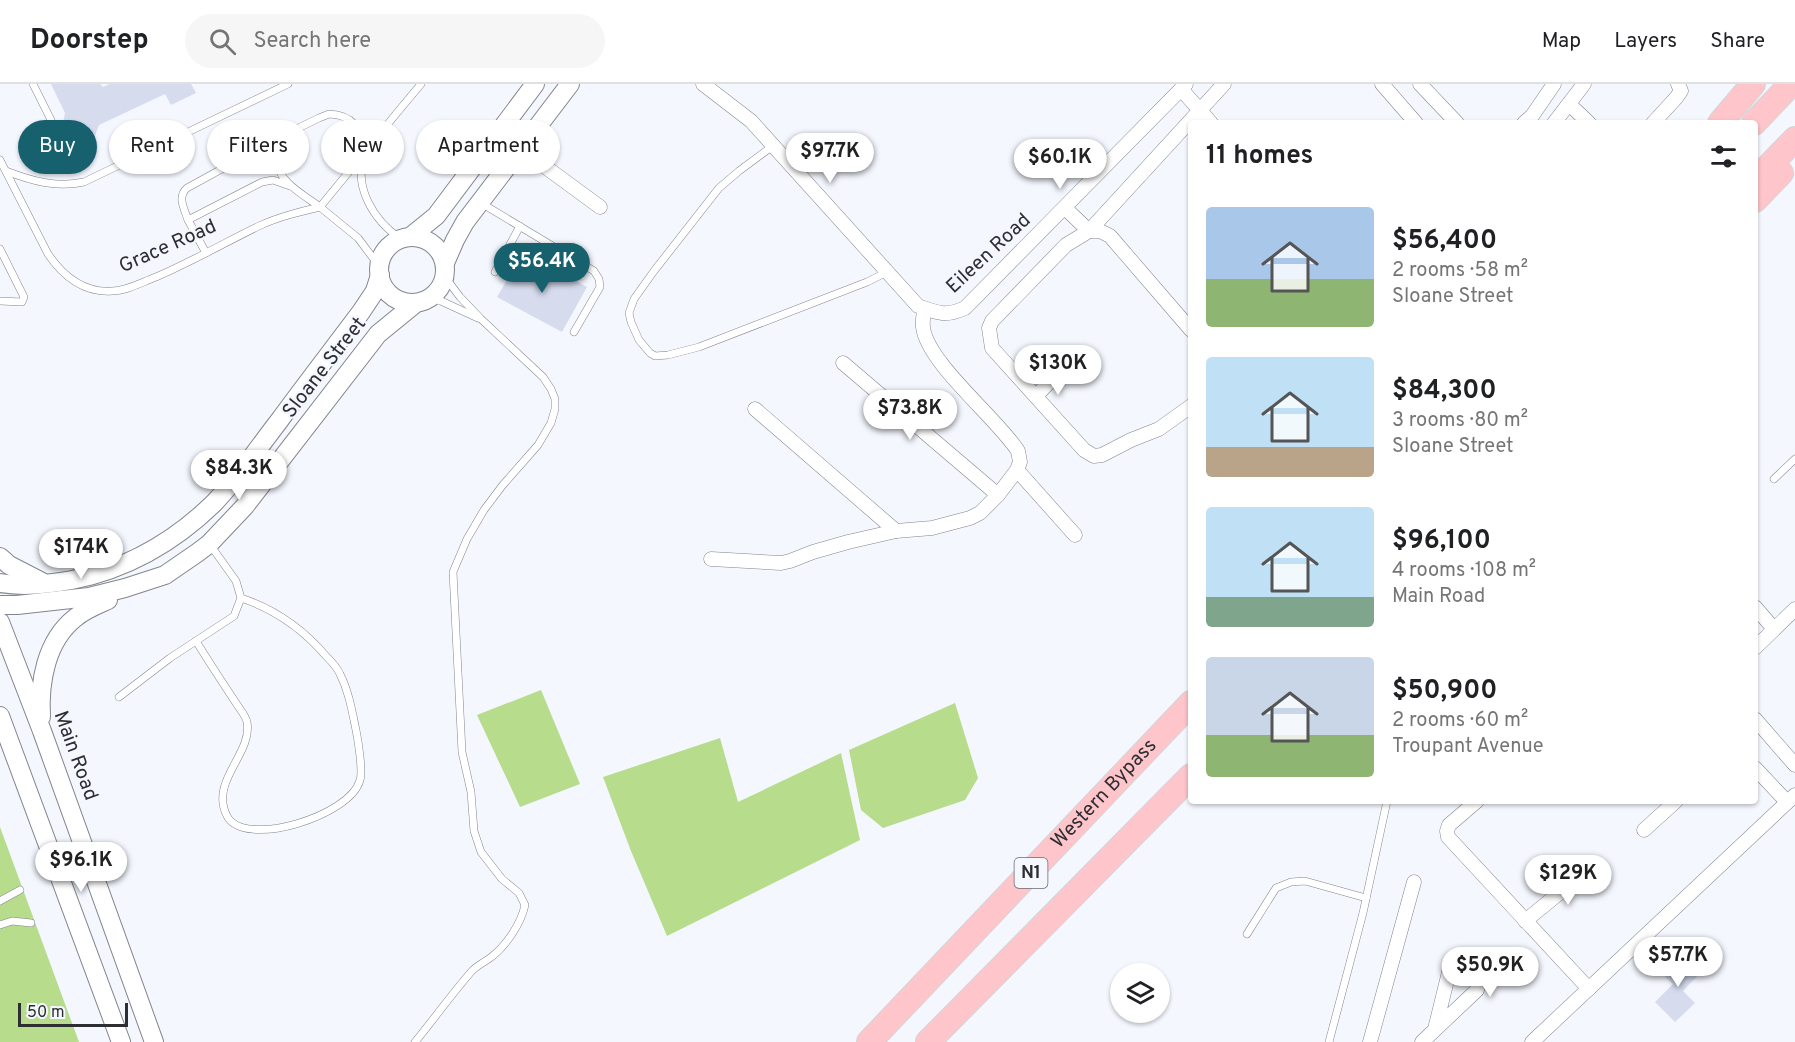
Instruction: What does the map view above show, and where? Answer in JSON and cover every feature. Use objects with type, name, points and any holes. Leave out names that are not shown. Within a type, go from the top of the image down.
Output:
[{"type":"highway","points":[[1723,120],[1753,84]]},
{"type":"highway","points":[[1757,120],[1791,84]]},
{"type":"highway","points":[[1758,177],[1795,139]]},
{"type":"highway","points":[[1758,197],[1795,159]]},
{"type":"highway","name":"Western Bypass","points":[[869,1042],[1188,706]]},
{"type":"highway","name":"N1","points":[[928,1042],[1188,779]]},
{"type":"street","points":[[542,120],[570,84]]},
{"type":"street","points":[[703,84],[751,121],[918,306],[924,309],[923,326],[926,338],[939,360],[1015,446],[1020,462],[1017,470],[998,495],[980,513],[970,518],[932,528],[896,531],[782,562],[711,559]]},
{"type":"street","points":[[1192,120],[1224,84]]},
{"type":"street","points":[[1382,84],[1413,120]]},
{"type":"street","points":[[1420,84],[1453,120]]},
{"type":"street","points":[[1527,120],[1554,84]]},
{"type":"street","points":[[1556,120],[1584,84]]},
{"type":"street","points":[[1656,120],[1681,91],[1678,84]]},
{"type":"street","points":[[508,120],[535,85]]},
{"type":"street","points":[[1183,87],[1208,120]]},
{"type":"street","name":"Eileen Road","points":[[924,309],[948,314],[965,308],[1183,87]]},
{"type":"street","points":[[1569,104],[1586,120]]},
{"type":"street","points":[[1188,124],[1089,231],[1066,245],[992,321],[989,328],[992,348],[1083,450],[1094,456],[1102,455],[1159,429],[1188,408]]},
{"type":"street","points":[[467,174],[436,216],[386,249],[380,271],[383,285],[388,293],[397,299],[406,302],[423,300],[436,292],[459,231],[501,174]]},
{"type":"street","points":[[556,174],[600,207]]},
{"type":"street","points":[[452,194],[480,202]]},
{"type":"street","points":[[1065,208],[1089,231],[1100,231],[1110,236],[1188,327]]},
{"type":"street","points":[[405,238],[419,237],[436,246],[442,254],[445,270]]},
{"type":"street","name":"Sloane Street","points":[[0,583],[9,585],[57,583],[102,574],[145,555],[194,521],[215,502],[238,475],[361,312],[375,291],[380,271]]},
{"type":"street","name":"Sloane Street","points":[[0,605],[89,597],[125,588],[165,575],[209,544],[245,506],[378,334],[423,300]]},
{"type":"street","points":[[843,363],[998,495]]},
{"type":"street","points":[[1036,396],[1057,374]]},
{"type":"street","points":[[755,410],[896,531]]},
{"type":"street","points":[[1017,470],[1075,535]]},
{"type":"street","points":[[0,557],[9,565],[45,583]]},
{"type":"street","points":[[42,731],[40,695],[43,674],[61,632],[75,618],[94,606],[165,575]]},
{"type":"street","points":[[1758,645],[1795,609]]},
{"type":"street","points":[[1758,611],[1774,629]]},
{"type":"street","name":"Main Road","points":[[0,622],[42,731],[154,1042]]},
{"type":"street","points":[[0,716],[121,1042]]},
{"type":"street","points":[[1758,722],[1795,765]]},
{"type":"street","points":[[1532,1042],[1791,799],[1758,771]]},
{"type":"street","points":[[1474,804],[1449,825],[1448,837],[1589,989]]},
{"type":"street","points":[[1644,831],[1673,804]]},
{"type":"street","points":[[1525,921],[1590,868]]},
{"type":"street","points":[[1370,1042],[1414,882]]},
{"type":"street","points":[[1422,1042],[1477,990],[1478,980],[1460,958],[1452,960],[1435,1029]]},
{"type":"lane","points":[[33,84],[51,120]]},
{"type":"lane","points":[[6,171],[40,183],[71,185],[84,182],[288,84]]},
{"type":"lane","points":[[391,120],[421,84]]},
{"type":"lane","points":[[309,123],[329,114],[340,115],[350,120]]},
{"type":"lane","points":[[774,146],[719,188],[634,299],[629,313],[631,322],[639,340],[650,354],[668,355],[699,347],[867,282],[887,272]]},
{"type":"lane","name":"Grace Road","points":[[0,160],[57,268],[77,284],[101,291],[114,291],[138,284],[276,219],[320,207]]},
{"type":"lane","points":[[206,253],[188,220],[181,199],[184,190],[213,174]]},
{"type":"lane","points":[[282,174],[290,186]]},
{"type":"lane","points":[[320,207],[347,174]]},
{"type":"lane","points":[[361,174],[369,205],[375,215],[384,226],[405,238]]},
{"type":"lane","points":[[188,220],[262,182],[273,180],[290,186],[358,238],[380,271]]},
{"type":"lane","points":[[480,202],[594,271],[599,279],[600,287],[574,332]]},
{"type":"lane","points":[[495,272],[520,226]]},
{"type":"lane","points":[[0,249],[24,297],[22,302],[0,301]]},
{"type":"lane","points":[[415,1042],[474,969],[503,946],[523,915],[525,905],[519,893],[502,879],[481,852],[474,831],[471,792],[462,752],[453,572],[467,539],[484,510],[538,445],[551,423],[555,409],[555,399],[543,377],[460,297],[445,270]]},
{"type":"lane","points":[[423,300],[481,319]]},
{"type":"lane","points":[[1774,479],[1795,459]]},
{"type":"lane","points":[[119,697],[170,658],[234,616],[241,598],[236,581],[209,544]]},
{"type":"lane","points":[[196,641],[247,720],[247,737],[225,783],[223,801],[228,818],[240,828],[261,830],[295,825],[328,812],[349,798],[360,780],[358,740],[350,699],[339,671],[315,643],[285,619],[256,603],[241,598]]},
{"type":"lane","points":[[1329,1042],[1366,898],[1386,804]]},
{"type":"lane","points":[[1247,934],[1276,888],[1291,882],[1305,881],[1366,898]]},
{"type":"lane","points":[[0,901],[20,890]]},
{"type":"lane","points":[[0,925],[12,921],[31,923]]},
{"type":"green space","points":[[541,690],[580,784],[520,807],[477,715]]},
{"type":"green space","points":[[955,703],[978,778],[965,800],[883,828],[861,810],[849,750]]},
{"type":"green space","points":[[720,738],[738,802],[841,753],[860,840],[667,936],[603,777]]},
{"type":"green space","points":[[0,827],[79,1042],[0,1042]]},
{"type":"building","points":[[51,84],[100,84],[103,87],[109,84],[191,84],[196,93],[171,105],[165,94],[99,125],[97,130],[97,120],[64,120],[65,113]]},
{"type":"building","points":[[521,256],[563,280],[566,275],[587,287],[562,332],[497,297]]},
{"type":"building","points":[[1679,953],[1700,973],[1683,991],[1695,1003],[1675,1022],[1655,1002],[1673,984],[1660,972]]}]
